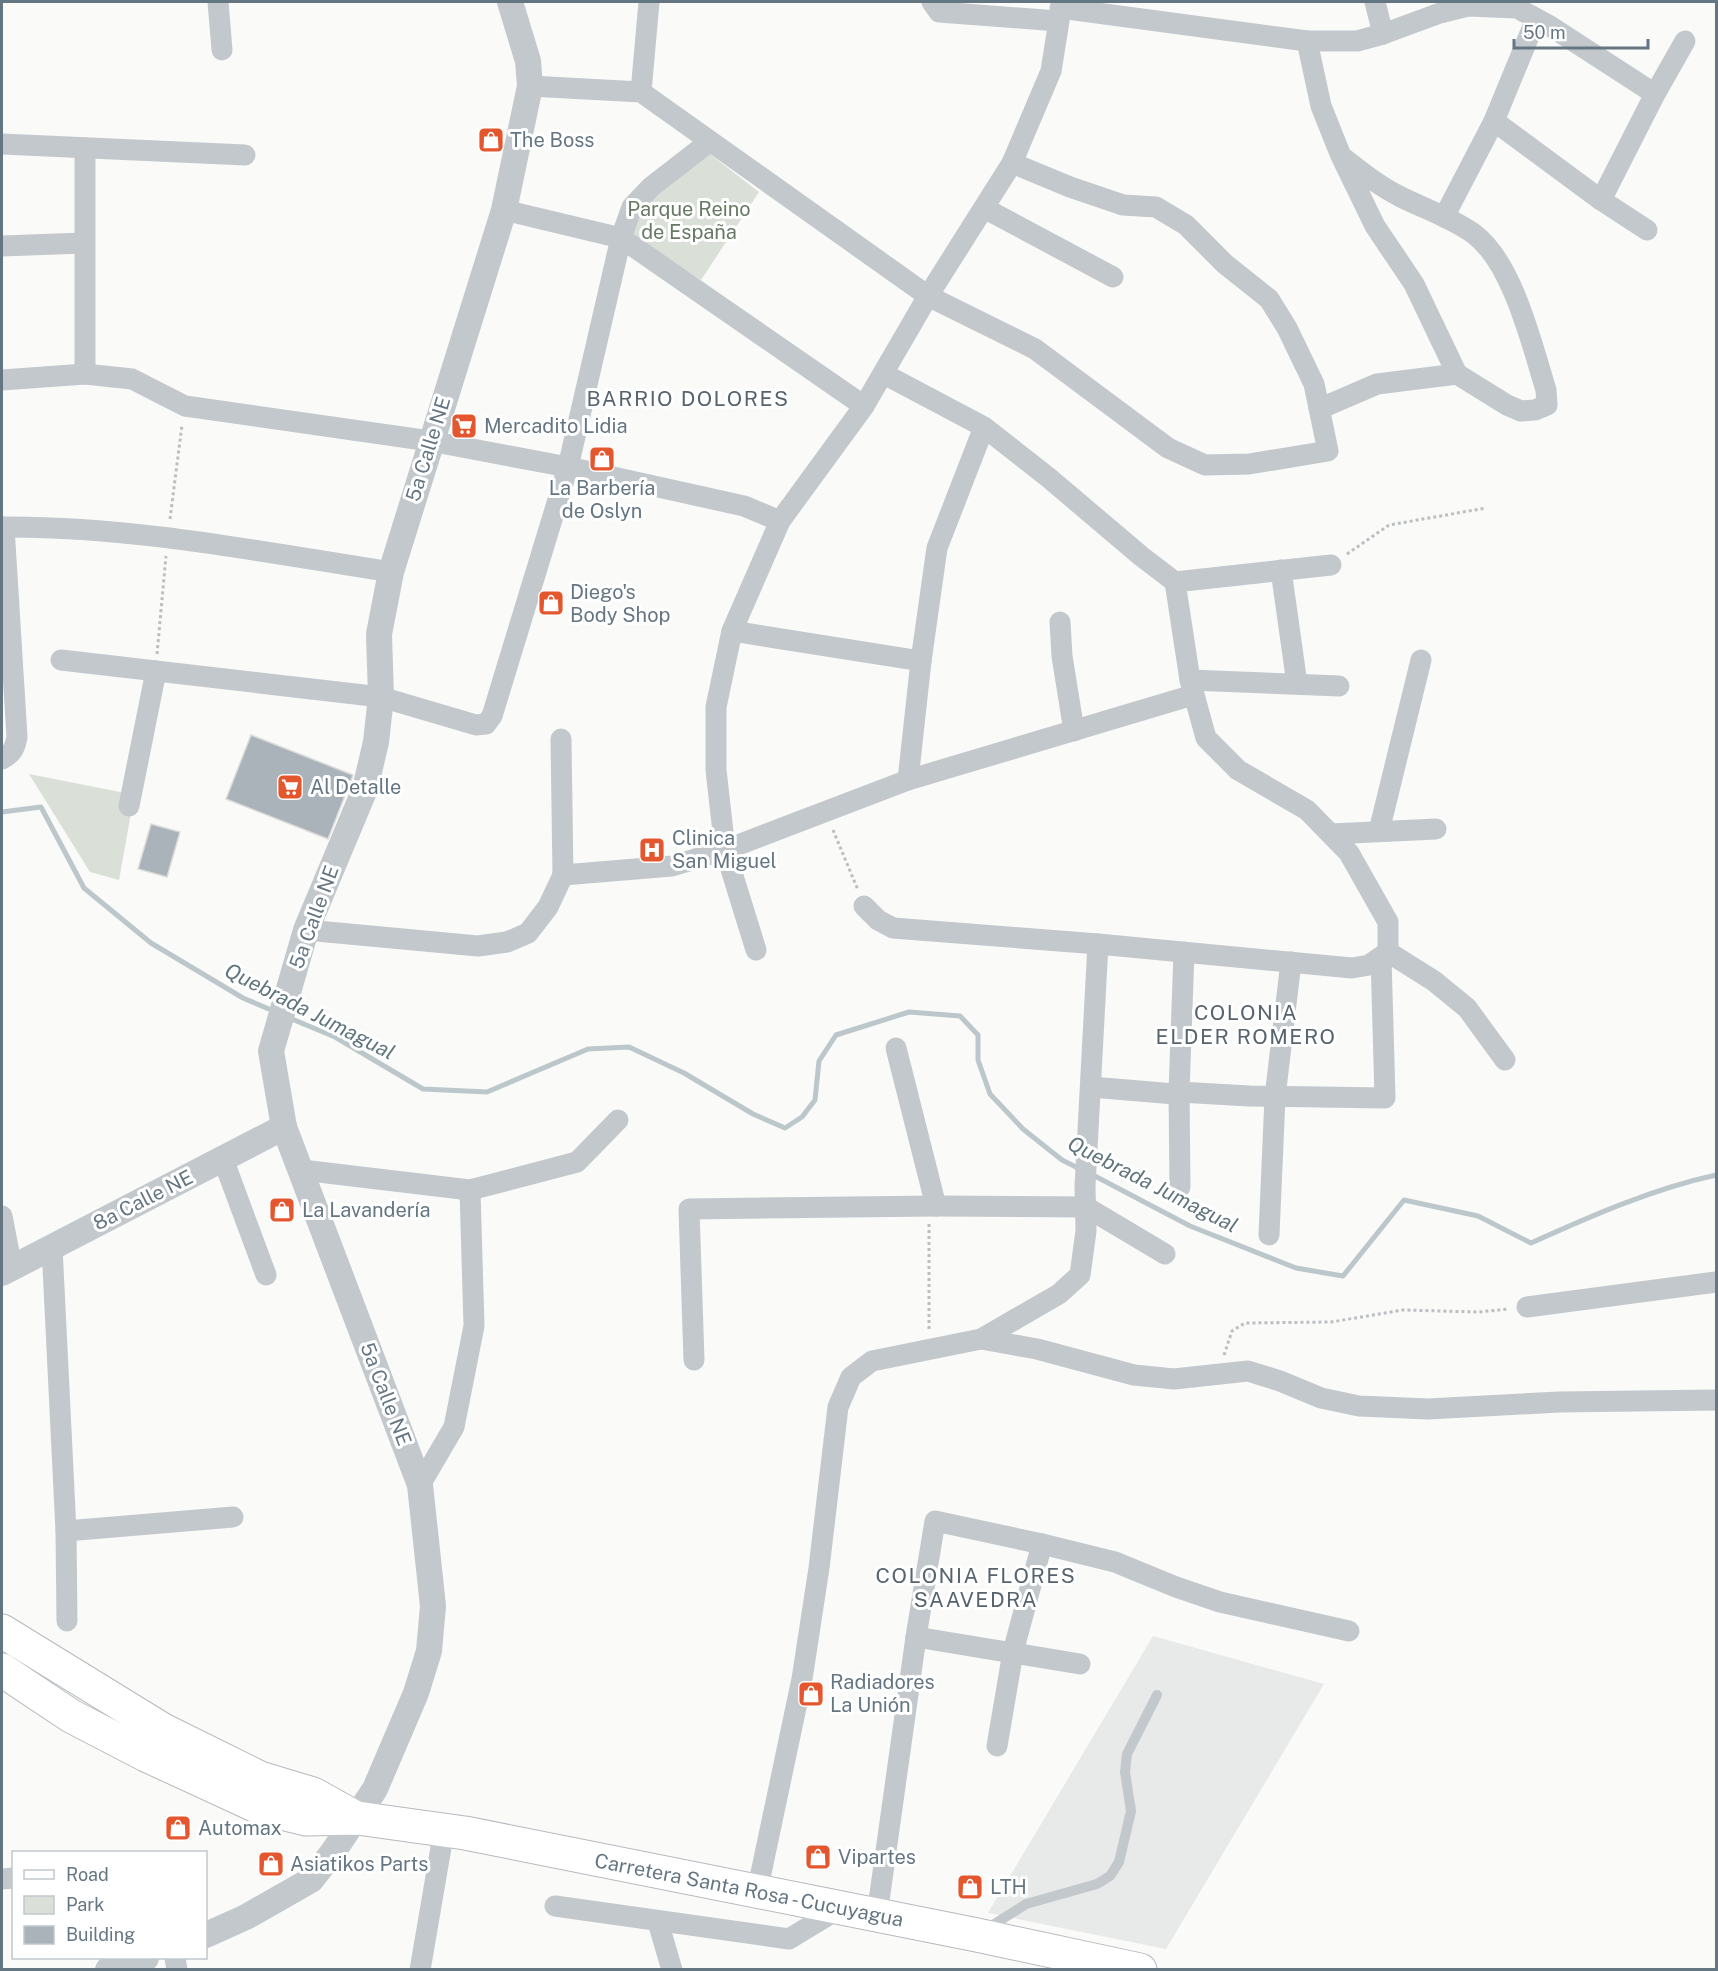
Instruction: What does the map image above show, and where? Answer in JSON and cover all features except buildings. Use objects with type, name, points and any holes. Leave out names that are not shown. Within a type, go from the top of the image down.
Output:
[{"type":"main road","points":[[2,1631],[163,1730],[260,1778],[313,1794],[357,1818]]},
{"type":"main road","points":[[2,1670],[71,1716],[146,1755],[261,1808],[306,1819],[357,1818]]},
{"type":"main road","name":"Carretera Santa Rosa - Cucuyagua","points":[[357,1818],[444,1830],[977,1935],[1140,1970]]},
{"type":"street","points":[[218,2],[222,50]]},
{"type":"street","name":"5a Calle NE","points":[[207,1935],[246,1917],[311,1880],[357,1818],[375,1789],[416,1693],[429,1651],[433,1606],[420,1485],[284,1127],[271,1052],[306,930],[365,789],[376,741],[381,697],[379,634],[391,572],[430,441],[504,210],[530,86],[528,61],[510,2]]},
{"type":"street","points":[[641,92],[649,2]]},
{"type":"street","points":[[932,2],[939,12],[1060,10],[1307,41],[1357,41],[1468,6],[1516,5],[1655,94]]},
{"type":"street","points":[[1375,2],[1383,34]]},
{"type":"street","points":[[756,950],[725,850],[716,770],[716,707],[732,631],[780,520],[864,406],[928,296],[1012,163],[1051,71],[1060,10]]},
{"type":"street","points":[[1444,217],[1494,121],[1536,19]]},
{"type":"street","points":[[1307,41],[1321,106],[1341,156],[1375,226],[1414,284],[1457,374],[1507,405],[1521,411],[1535,410],[1547,405],[1546,390],[1518,299],[1493,254],[1475,235],[1444,217],[1399,196],[1366,176],[1341,156]]},
{"type":"street","points":[[1601,200],[1685,41]]},
{"type":"street","points":[[530,86],[641,92],[928,296],[1035,349],[1168,448],[1204,465],[1249,464],[1328,452],[1314,384],[1287,328],[1269,299],[1225,264],[1186,225],[1156,207],[1123,205],[1070,187],[1012,163]]},
{"type":"street","points":[[1494,121],[1601,200],[1647,230]]},
{"type":"street","points":[[61,660],[381,697],[476,724],[486,724],[492,716],[568,467],[621,238],[632,207],[651,187],[709,142]]},
{"type":"street","points":[[2,144],[245,155]]},
{"type":"street","points":[[85,148],[85,374]]},
{"type":"street","points":[[984,208],[1113,277]]},
{"type":"street","points":[[504,210],[621,238],[864,406]]},
{"type":"street","points":[[2,246],[84,243]]},
{"type":"street","points":[[2,380],[85,374],[132,379],[185,406],[430,441],[568,467],[744,506],[780,520]]},
{"type":"street","points":[[884,374],[984,427],[1175,582],[1192,688],[1206,738],[1238,770],[1307,810],[1331,834],[1349,853],[1388,922],[1384,955],[1385,1098],[1275,1097],[1179,1092],[1175,1094],[1091,1087]]},
{"type":"street","points":[[1319,409],[1377,384],[1457,374]]},
{"type":"street","points":[[908,780],[921,661],[937,548],[984,427]]},
{"type":"street","points":[[5,758],[15,748],[17,737],[3,527],[90,530],[167,538],[391,572]]},
{"type":"street","points":[[1175,582],[1331,565]]},
{"type":"street","points":[[1281,570],[1297,684]]},
{"type":"street","points":[[1060,622],[1062,656],[1074,731]]},
{"type":"street","points":[[732,631],[921,661]]},
{"type":"street","points":[[1378,831],[1421,660]]},
{"type":"street","points":[[129,806],[156,671]]},
{"type":"street","points":[[563,875],[672,866],[725,850],[908,780],[1074,731],[1192,688],[1297,684],[1340,686]]},
{"type":"street","points":[[306,930],[478,946],[507,942],[528,933],[548,907],[563,875],[561,740]]},
{"type":"street","points":[[1331,834],[1436,829]]},
{"type":"street","points":[[864,906],[878,921],[893,928],[1098,944],[1352,968],[1369,965],[1384,955]]},
{"type":"street","points":[[757,1892],[802,1679],[819,1568],[838,1407],[850,1377],[872,1361],[981,1339],[1059,1294],[1080,1275],[1086,1231],[1098,944]]},
{"type":"street","points":[[1180,1187],[1179,1092],[1184,952]]},
{"type":"street","points":[[1384,955],[1434,981],[1467,1008],[1505,1060]]},
{"type":"street","points":[[1269,1235],[1275,1097],[1291,962]]},
{"type":"street","points":[[896,1048],[933,1206]]},
{"type":"street","points":[[302,1170],[470,1190],[577,1162],[618,1120]]},
{"type":"street","name":"8a Calle NE","points":[[7,1271],[284,1127]]},
{"type":"street","points":[[223,1159],[266,1275]]},
{"type":"street","points":[[420,1485],[454,1427],[474,1326],[470,1190]]},
{"type":"street","points":[[694,1360],[689,1209],[933,1206],[1086,1197],[1165,1254]]},
{"type":"street","points":[[2,1216],[7,1271]]},
{"type":"street","points":[[52,1247],[66,1531],[68,1621]]},
{"type":"street","points":[[1527,1307],[1716,1282]]},
{"type":"street","points":[[981,1339],[1037,1349],[1134,1375],[1173,1379],[1248,1371],[1322,1398],[1370,1406],[1428,1409],[1559,1402],[1716,1400]]},
{"type":"street","points":[[66,1531],[233,1517]]},
{"type":"street","points":[[877,1916],[916,1637],[935,1521],[1115,1562],[1220,1602],[1349,1631]]},
{"type":"street","points":[[997,1746],[1013,1652],[1042,1544]]},
{"type":"street","points":[[916,1637],[1080,1664]]},
{"type":"street","points":[[420,1969],[444,1830]]},
{"type":"street","points":[[555,1906],[789,1939],[840,1908]]},
{"type":"street","points":[[658,1922],[672,1970]]},
{"type":"street","points":[[108,1970],[143,1959]]},
{"type":"lane","points":[[977,1935],[1026,1904],[1097,1884],[1110,1876],[1119,1862],[1131,1811],[1125,1772],[1127,1754],[1157,1695]]},
{"type":"path","points":[[1331,565],[1389,525],[1486,508]]},
{"type":"path","points":[[826,811],[864,906]]},
{"type":"path","points":[[929,1349],[933,1206]]},
{"type":"path","points":[[1217,1374],[1233,1331],[1245,1323],[1330,1322],[1403,1310],[1479,1312],[1527,1307]]},
{"type":"shaded area","points":[[1153,1636],[1324,1684],[1166,1949],[988,1913]]},
{"type":"green space","name":"Parque Reino de España","points":[[706,151],[759,192],[701,280],[633,237],[638,208]]},
{"type":"green space","points":[[29,774],[125,793],[131,813],[119,880],[90,872]]},
{"type":"waterway","name":"Quebrada Jumagual","points":[[2,812],[41,807],[84,888],[151,943],[243,998],[276,1012]]},
{"type":"waterway","name":"Quebrada Jumagual","points":[[287,1017],[335,1037],[423,1089],[487,1092],[588,1049],[629,1047],[684,1073],[753,1114],[785,1128],[802,1117],[815,1100],[819,1061],[836,1035],[909,1012],[960,1016],[978,1035],[978,1060],[990,1094],[1023,1129],[1062,1160],[1080,1169]]},
{"type":"waterway","name":"Quebrada Jumagual","points":[[1091,1174],[1190,1226],[1296,1268],[1343,1276],[1404,1200],[1478,1216],[1531,1243],[1599,1213],[1645,1196],[1716,1175]]},
{"type":"place","name":"The Boss","points":[[491,140]]},
{"type":"place","name":"Mercadito Lidia","points":[[464,426]]},
{"type":"place","name":"La Barbería de Oslyn","points":[[602,459]]},
{"type":"place","name":"Diego's Body Shop","points":[[551,603]]},
{"type":"place","name":"Al Detalle","points":[[290,787]]},
{"type":"place","name":"Clinica San Miguel","points":[[652,850]]},
{"type":"place","name":"La Lavandería","points":[[282,1210]]},
{"type":"place","name":"Radiadores La Unión","points":[[811,1694]]},
{"type":"place","name":"Automax","points":[[178,1828]]},
{"type":"place","name":"Vipartes","points":[[818,1857]]},
{"type":"place","name":"Asiatikos Parts","points":[[271,1864]]},
{"type":"place","name":"LTH","points":[[970,1887]]},
{"type":"district","name":"BARRIO DOLORES","points":[[688,398]]},
{"type":"district","name":"COLONIA ELDER ROMERO","points":[[1246,1024]]},
{"type":"district","name":"COLONIA FLORES SAAVEDRA","points":[[976,1587]]}]
